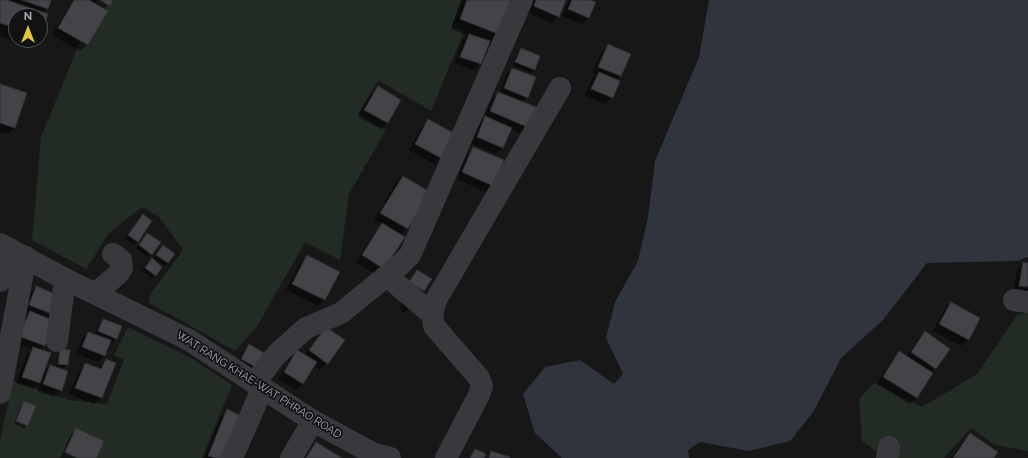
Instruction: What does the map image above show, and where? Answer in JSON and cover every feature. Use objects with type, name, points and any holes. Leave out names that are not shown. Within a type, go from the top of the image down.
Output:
[{"type":"street","points":[[232,458],[259,385],[277,354],[306,328],[341,313],[410,255],[522,0]]},
{"type":"street","points":[[446,458],[479,395],[482,386],[479,378],[434,326],[432,314],[436,300],[560,88]]},
{"type":"street","points":[[0,281],[12,250]]},
{"type":"street","points":[[0,393],[12,250]]},
{"type":"street","name":"WAT RANG KHAE-WAT PHRAO ROAD","points":[[12,250],[66,279],[189,340],[313,421],[379,457]]},
{"type":"street","points":[[96,293],[118,274],[122,268],[121,260],[113,254]]},
{"type":"street","points":[[57,341],[66,279]]},
{"type":"street","points":[[394,282],[432,314]]},
{"type":"street","points":[[291,458],[313,421]]},
{"type":"shaded area","points":[[97,0],[463,0],[452,26],[464,31],[431,111],[378,80],[358,114],[386,130],[349,194],[340,260],[305,242],[256,328],[235,351],[149,303],[151,293],[183,250],[159,217],[142,207],[109,233],[86,269],[32,240],[41,137]]},
{"type":"shaded area","points":[[709,0],[1028,0],[1028,257],[1016,261],[927,263],[883,320],[841,358],[814,411],[790,441],[749,451],[700,442],[688,450],[689,458],[562,458],[535,433],[523,394],[545,367],[580,360],[614,384],[623,374],[606,338],[615,302],[638,261],[648,217],[655,161],[699,57]]},
{"type":"shaded area","points":[[1028,312],[1028,451],[995,445],[971,428],[944,458],[885,458],[862,441],[859,399],[874,383],[922,407],[977,374],[1017,315]]},
{"type":"shaded area","points":[[128,327],[191,358],[232,385],[202,458],[0,458],[0,442],[13,381],[69,400],[107,404],[124,360],[114,355]]},
{"type":"building","points":[[0,0],[7,0],[30,8],[8,8],[8,26],[0,23]]},
{"type":"building","points":[[22,0],[51,0],[48,9]]},
{"type":"building","points":[[74,0],[89,0],[108,11],[88,45],[58,28]]},
{"type":"building","points":[[100,0],[113,0],[110,6]]},
{"type":"building","points":[[467,0],[509,0],[514,2],[501,35],[460,19]]},
{"type":"building","points":[[536,0],[566,0],[559,17],[534,6]]},
{"type":"building","points":[[572,0],[590,0],[596,2],[589,18],[568,9]]},
{"type":"building","points":[[469,34],[490,41],[481,64],[460,57]]},
{"type":"building","points":[[608,44],[631,54],[621,76],[598,67]]},
{"type":"building","points":[[521,48],[540,56],[535,70],[515,62]]},
{"type":"building","points":[[512,68],[536,77],[528,98],[504,88]]},
{"type":"building","points":[[599,72],[620,81],[613,98],[591,89]]},
{"type":"building","points":[[0,84],[27,93],[15,128],[0,123]]},
{"type":"building","points":[[378,86],[401,100],[388,123],[364,110]]},
{"type":"building","points":[[498,92],[536,107],[527,127],[490,111]]},
{"type":"building","points":[[485,116],[512,128],[503,148],[477,137]]},
{"type":"building","points":[[428,119],[455,134],[441,158],[415,144]]},
{"type":"building","points":[[473,147],[504,160],[493,186],[462,172]]},
{"type":"building","points":[[403,176],[430,192],[408,229],[380,213]]},
{"type":"building","points":[[143,214],[152,221],[138,242],[128,235]]},
{"type":"building","points":[[382,223],[405,237],[384,269],[362,255]]},
{"type":"building","points":[[147,233],[161,242],[152,255],[139,245]]},
{"type":"building","points":[[163,245],[175,254],[168,263],[156,255]]},
{"type":"building","points":[[307,255],[340,272],[325,300],[292,284]]},
{"type":"building","points":[[152,258],[162,267],[156,276],[145,268]]},
{"type":"building","points":[[1023,262],[1028,263],[1028,287],[1019,286]]},
{"type":"building","points":[[417,270],[432,279],[424,291],[409,282]]},
{"type":"building","points":[[36,286],[60,296],[52,314],[29,305]]},
{"type":"building","points":[[951,302],[980,318],[969,340],[939,324]]},
{"type":"building","points":[[30,311],[55,321],[45,346],[19,336]]},
{"type":"building","points":[[103,319],[122,326],[117,339],[98,331]]},
{"type":"building","points":[[326,327],[345,340],[328,364],[309,350]]},
{"type":"building","points":[[925,331],[950,349],[936,369],[911,352]]},
{"type":"building","points":[[88,332],[111,340],[105,356],[82,347]]},
{"type":"building","points":[[249,344],[269,356],[261,370],[241,359]]},
{"type":"building","points":[[33,347],[51,353],[40,383],[22,377]]},
{"type":"building","points":[[60,349],[70,350],[68,365],[58,364]]},
{"type":"building","points":[[297,350],[317,362],[303,384],[284,372]]},
{"type":"building","points":[[899,351],[933,373],[917,398],[883,377]]},
{"type":"building","points":[[106,359],[116,363],[102,398],[75,388],[85,363],[101,369]]},
{"type":"building","points":[[50,365],[68,371],[62,391],[43,384]]},
{"type":"building","points":[[24,401],[36,406],[28,426],[16,421]]},
{"type":"building","points":[[227,409],[245,418],[229,458],[216,458],[208,456]]},
{"type":"building","points":[[76,428],[104,441],[97,458],[77,458],[65,452]]},
{"type":"building","points":[[970,433],[998,452],[994,458],[953,458]]},
{"type":"building","points":[[316,442],[342,458],[306,458]]},
{"type":"building","points":[[475,449],[486,454],[484,458],[470,458]]},
{"type":"building","points":[[491,451],[510,457],[489,458]]}]
